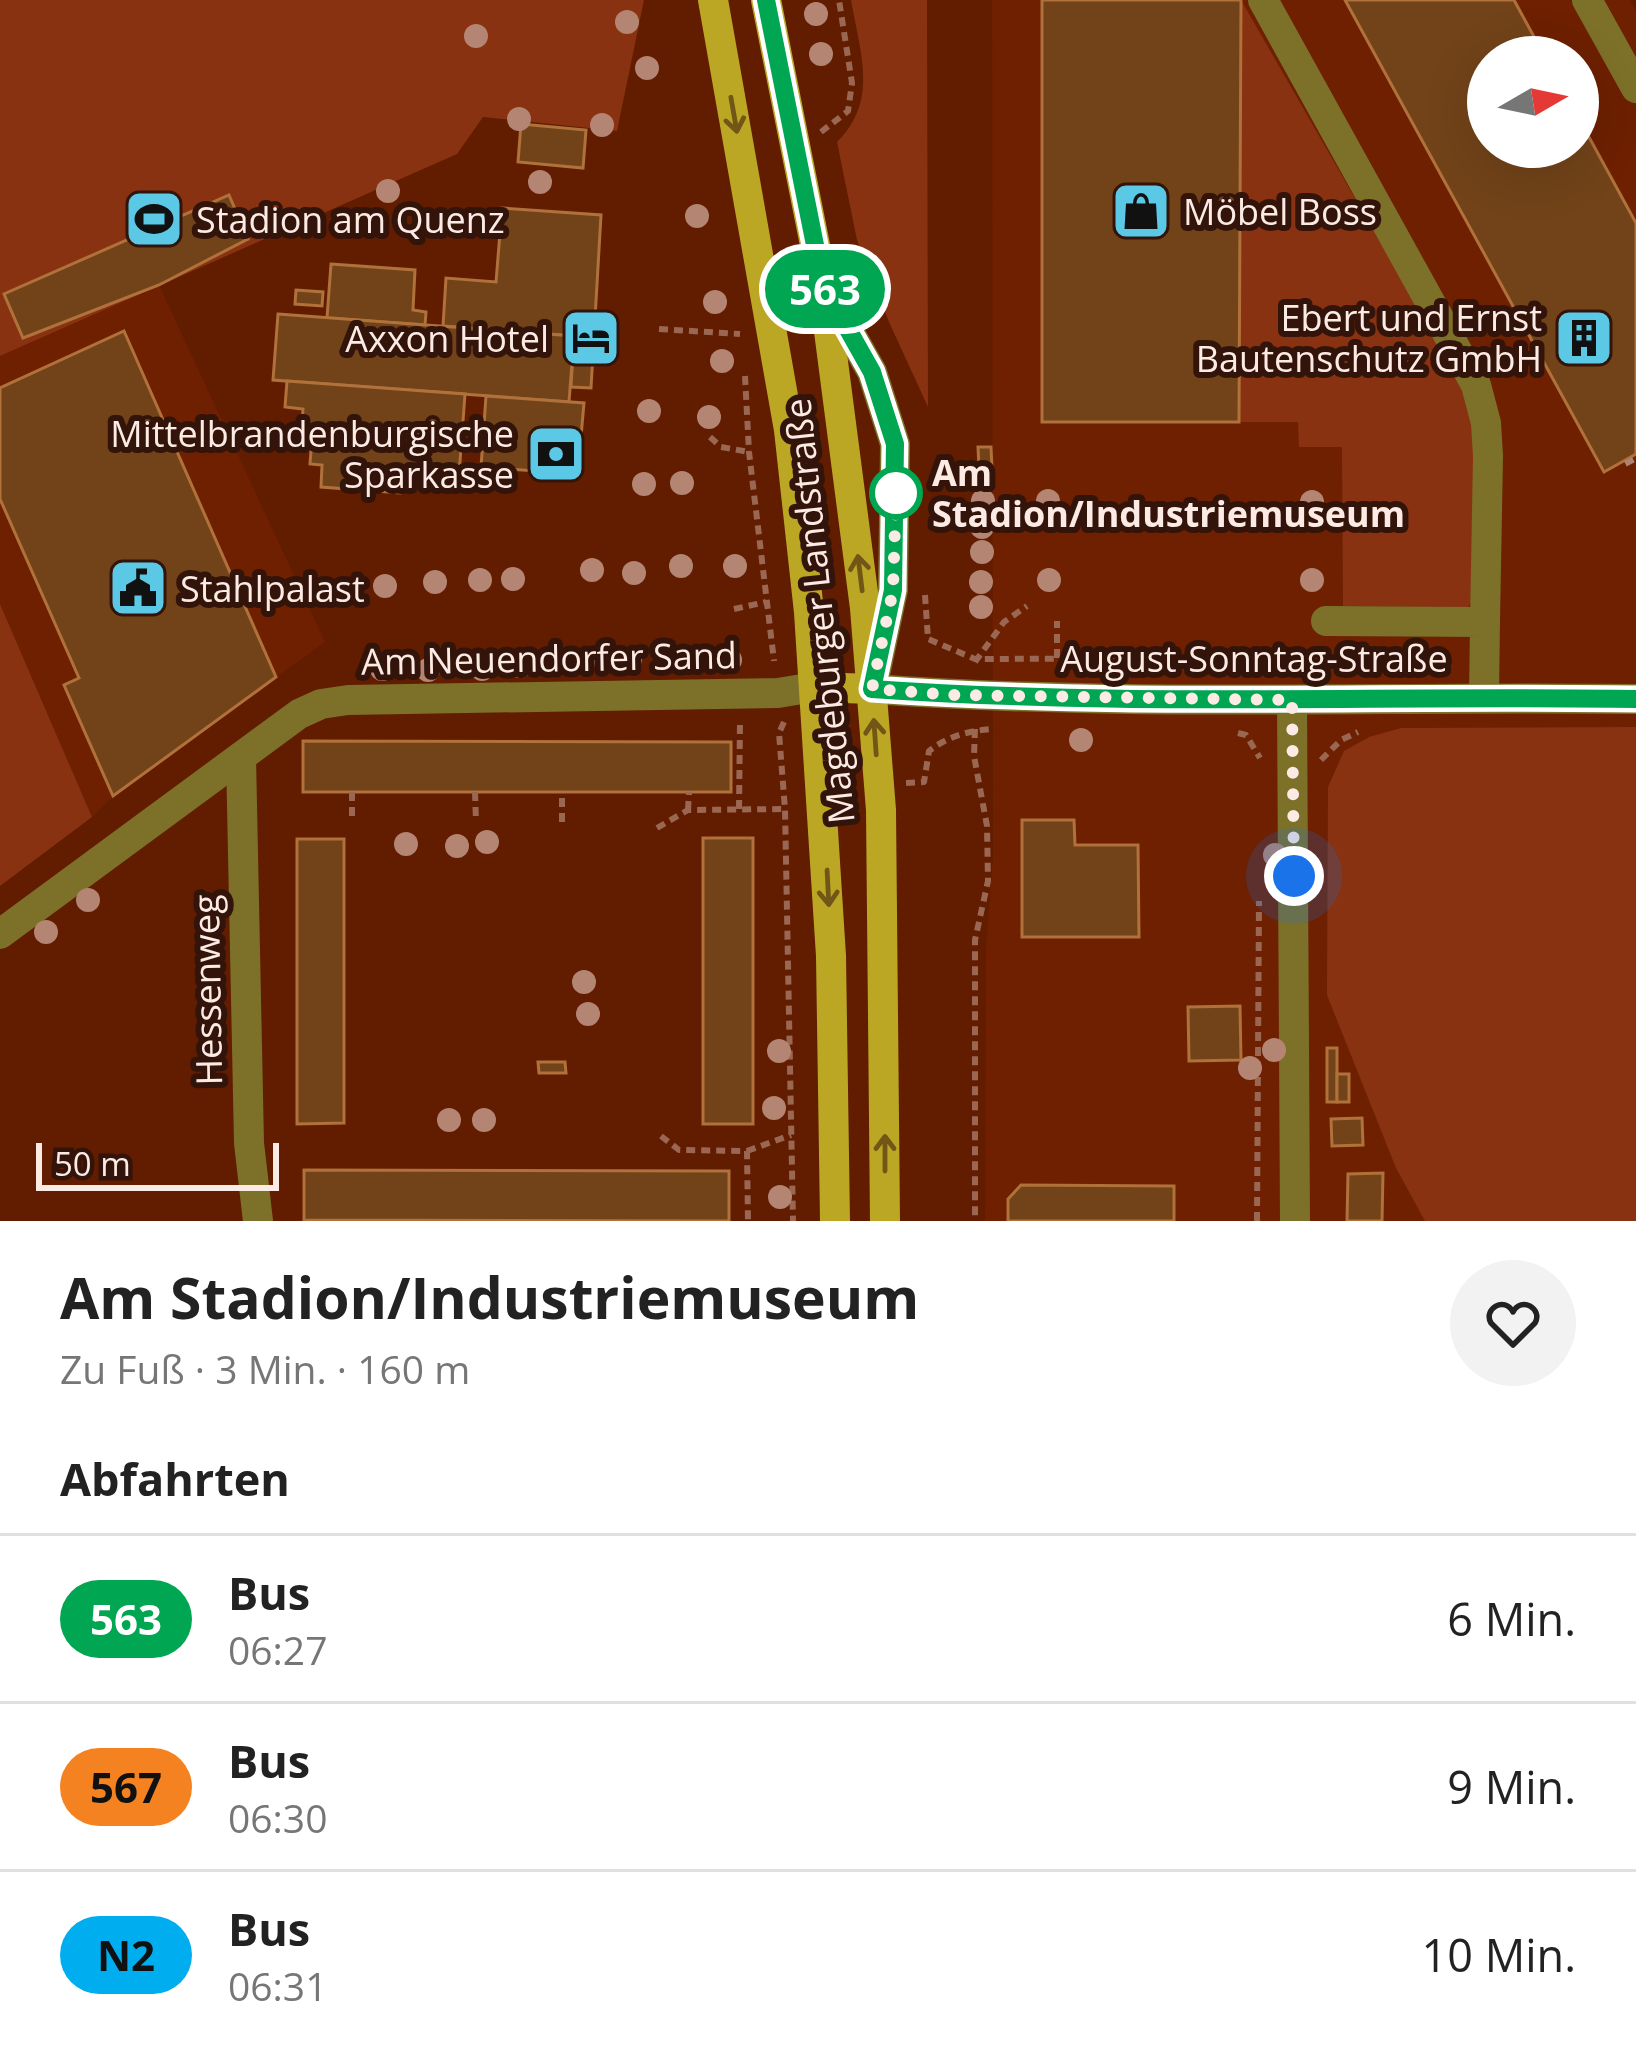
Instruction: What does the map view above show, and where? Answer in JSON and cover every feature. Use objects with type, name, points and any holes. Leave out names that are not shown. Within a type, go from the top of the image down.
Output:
[{"type":"main road","name":"Magdeburger Landstraße","points":[[713,0],[789,430],[814,687],[831,956],[835,1221]]},
{"type":"main road","name":"Magdeburger Landstraße","points":[[766,0],[823,285],[865,608],[880,810],[885,1221]]},
{"type":"main road","points":[[814,687],[872,689]]},
{"type":"street","points":[[1263,0],[1476,385],[1486,423],[1484,697]]},
{"type":"street","points":[[1587,0],[1636,88]]},
{"type":"street","points":[[823,285],[872,372],[895,444],[893,590],[872,689]]},
{"type":"street","points":[[1326,621],[1485,622]]},
{"type":"street","name":"Am Neuendorfer Sand","points":[[0,934],[299,714],[321,704],[778,693],[814,687]]},
{"type":"street","name":"August-Sonntag-Straße","points":[[872,689],[1292,700],[1636,699]]},
{"type":"street","points":[[1292,700],[1295,1221]]},
{"type":"street","name":"Hessenweg","points":[[241,758],[249,1143],[258,1221]]},
{"type":"path","points":[[793,138],[818,134],[848,111],[852,83],[839,0]]},
{"type":"path","points":[[659,329],[743,334]]},
{"type":"path","points":[[744,358],[749,452],[784,722],[779,733],[785,809],[793,1221]]},
{"type":"path","points":[[710,437],[722,447],[749,452]]},
{"type":"path","points":[[925,579],[928,639],[975,659],[1257,658],[1341,670]]},
{"type":"path","points":[[734,609],[766,602]]},
{"type":"path","points":[[975,1221],[975,940],[988,881],[987,826],[974,756],[975,659],[1004,622],[1028,606]]},
{"type":"path","points":[[1057,621],[1057,658]]},
{"type":"path","points":[[739,810],[740,722],[760,724]]},
{"type":"path","points":[[975,730],[998,728]]},
{"type":"path","points":[[1230,730],[1246,735],[1264,764]]},
{"type":"path","points":[[352,792],[352,822]]},
{"type":"path","points":[[475,792],[476,822]]},
{"type":"path","points":[[562,792],[562,822]]},
{"type":"path","points":[[688,810],[689,792]]},
{"type":"path","points":[[656,828],[688,810],[785,809]]},
{"type":"path","points":[[1257,1221],[1259,891]]},
{"type":"path","points":[[661,1136],[680,1150],[747,1151],[791,1135]]},
{"type":"path","points":[[747,1151],[748,1221]]},
{"type":"shaded area","name":"Stadion am Quenz","points":[[0,0],[644,0],[617,131],[483,117],[457,154],[0,356]]},
{"type":"shaded area","points":[[851,0],[927,0],[928,407],[857,240],[837,142],[850,126],[862,93],[862,57]]},
{"type":"shaded area","points":[[992,0],[1630,0],[1636,11],[1636,1221],[985,1221],[986,946],[993,856]]},
{"type":"shaded area","points":[[1241,0],[1464,388],[1477,430],[1478,594],[1468,607],[1343,606],[1342,447],[1299,447],[1298,422],[1239,422]]},
{"type":"shaded area","name":"Stahlpalast","points":[[159,285],[325,642],[113,796],[92,817],[0,604],[0,356]]},
{"type":"shaded area","points":[[0,604],[92,817],[0,886]]},
{"type":"shaded area","points":[[1636,727],[1636,1221],[1425,1221],[1396,1168],[1327,995],[1328,787],[1344,751],[1369,737],[1401,728]]},
{"type":"building","name":"Möbel Boss","points":[[1042,0],[1241,0],[1239,422],[1042,422]]},
{"type":"building","name":"Ebert und Ernst Bautenschutz GmbH","points":[[1345,0],[1514,0],[1534,36],[1467,36],[1467,168],[1599,168],[1599,155],[1636,223],[1636,454],[1604,472]]},
{"type":"building","points":[[521,124],[586,130],[583,168],[518,162]]},
{"type":"building","points":[[229,195],[248,239],[159,285],[23,338],[4,294]]},
{"type":"building","points":[[502,208],[601,215],[591,388],[571,387],[574,336],[443,326],[446,278],[496,282]]},
{"type":"building","points":[[331,264],[415,270],[413,310],[426,312],[425,325],[327,318]]},
{"type":"building","points":[[296,290],[323,292],[322,306],[295,304]]},
{"type":"building","points":[[278,314],[574,336],[569,402],[273,380]]},
{"type":"building","name":"Stahlpalast","points":[[124,331],[276,677],[113,796],[64,685],[79,678],[0,499],[0,388]]},
{"type":"building","points":[[287,381],[465,394],[459,475],[401,471],[400,493],[321,487],[322,465],[310,464],[312,438],[301,438],[303,409],[285,407]]},
{"type":"building","points":[[486,396],[584,403],[579,459],[565,473],[481,467]]},
{"type":"building","points":[[978,447],[991,447],[992,468],[979,468]]},
{"type":"building","points":[[303,741],[731,742],[731,792],[303,792]]},
{"type":"building","points":[[1022,820],[1074,820],[1075,845],[1138,845],[1139,937],[1022,937]]},
{"type":"building","points":[[703,838],[753,838],[753,1124],[703,1124]]},
{"type":"building","points":[[297,839],[344,839],[344,1123],[297,1124]]},
{"type":"building","points":[[1240,1006],[1241,1060],[1189,1061],[1188,1007]]},
{"type":"building","points":[[1327,1048],[1337,1048],[1337,1102],[1327,1102]]},
{"type":"building","points":[[538,1062],[565,1062],[566,1073],[539,1073]]},
{"type":"building","points":[[1337,1074],[1349,1074],[1349,1102],[1337,1102]]},
{"type":"building","points":[[1362,1118],[1363,1145],[1332,1146],[1331,1119]]},
{"type":"building","points":[[304,1170],[729,1171],[729,1221],[304,1220]]},
{"type":"building","points":[[1383,1173],[1382,1221],[1347,1221],[1348,1174]]},
{"type":"building","points":[[1021,1185],[1174,1186],[1174,1221],[1008,1221],[1008,1199]]},
{"type":"railway","points":[[1628,459],[1636,475]]},
{"type":"bus line","name":"563","points":[[766,0],[823,285],[872,372],[895,444],[893,590],[872,689],[954,695],[1292,700],[1636,699]]},
{"type":"place","name":"Möbel Boss","points":[[1141,211]]},
{"type":"place","name":"Stadion am Quenz","points":[[154,219]]},
{"type":"place","name":"Axxon Hotel","points":[[591,338]]},
{"type":"place","name":"Ebert und Ernst Bautenschutz GmbH","points":[[1584,338]]},
{"type":"place","name":"Mittelbrandenburgische Sparkasse","points":[[556,454]]},
{"type":"place","name":"Am Stadion/Industriemuseum","points":[[896,493]]},
{"type":"place","name":"Stahlpalast","points":[[138,588]]},
{"type":"route","points":[[896,493],[893,590],[872,689],[954,695],[1292,700],[1294,876]]}]
